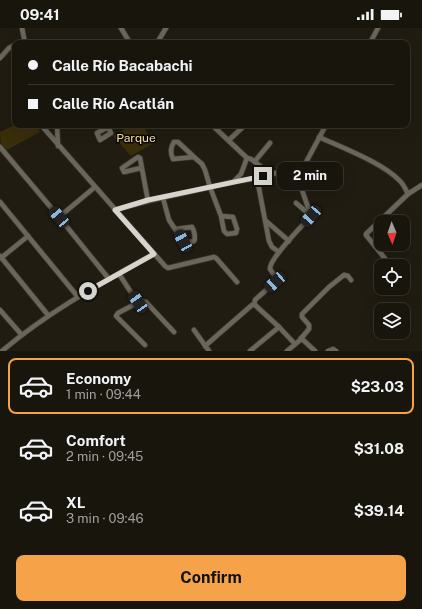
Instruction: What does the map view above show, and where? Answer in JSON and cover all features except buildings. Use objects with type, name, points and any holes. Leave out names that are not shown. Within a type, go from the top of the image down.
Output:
[{"type":"street","points":[[22,28],[24,40]]},
{"type":"street","points":[[158,40],[166,28]]},
{"type":"street","points":[[372,40],[378,28]]},
{"type":"street","points":[[124,29],[129,40]]},
{"type":"street","points":[[0,58],[12,46]]},
{"type":"street","points":[[43,128],[165,266],[168,268],[214,257],[237,282]]},
{"type":"street","points":[[57,128],[58,146]]},
{"type":"street","points":[[105,128],[97,134],[100,140],[111,133],[109,128]]},
{"type":"street","points":[[215,128],[247,158],[255,161],[264,169],[274,173]]},
{"type":"street","points":[[229,140],[242,128]]},
{"type":"street","points":[[115,210],[148,200],[257,178],[304,166],[324,128]]},
{"type":"street","points":[[319,137],[380,166],[391,173],[401,182],[408,194]]},
{"type":"street","points":[[194,156],[173,159],[171,150],[174,142],[178,142],[194,156],[202,164],[221,216],[225,233],[236,233],[237,229],[235,219],[231,216],[221,216]]},
{"type":"street","points":[[255,161],[270,143]]},
{"type":"street","points":[[0,147],[109,279]]},
{"type":"street","points":[[0,157],[4,153]]},
{"type":"street","points":[[233,182],[241,174],[247,158]]},
{"type":"street","points":[[141,168],[148,200]]},
{"type":"street","points":[[263,176],[264,169]]},
{"type":"street","points":[[241,174],[246,180]]},
{"type":"street","points":[[257,178],[270,245],[280,252]]},
{"type":"street","points":[[384,259],[366,234],[408,194],[422,185]]},
{"type":"street","points":[[59,217],[94,187]]},
{"type":"street","points":[[301,188],[311,216]]},
{"type":"street","points":[[163,198],[169,220],[185,242],[194,242],[194,229],[192,227],[176,229]]},
{"type":"street","points":[[0,202],[78,296]]},
{"type":"street","points":[[296,203],[311,216]]},
{"type":"street","points":[[205,346],[254,305],[255,300],[275,282],[277,279],[270,267],[289,240],[311,216]]},
{"type":"street","points":[[266,221],[289,240]]},
{"type":"street","points":[[28,236],[1,257],[48,315]]},
{"type":"street","points":[[2,351],[21,334],[48,315],[78,296],[154,254]]},
{"type":"street","points":[[119,274],[138,302]]},
{"type":"street","points":[[289,350],[308,332],[309,325],[302,317],[302,314],[329,287],[344,275],[348,276],[351,280]]},
{"type":"street","points":[[145,345],[116,316],[118,313],[138,302],[146,302],[174,332]]},
{"type":"street","points":[[254,305],[257,306],[295,344]]},
{"type":"street","points":[[0,310],[21,334]]},
{"type":"street","points":[[250,351],[278,326]]},
{"type":"street","points":[[194,330],[209,351]]},
{"type":"street","points":[[301,338],[316,351]]},
{"type":"street","points":[[328,351],[333,349],[336,351]]},
{"type":"green space","points":[[12,126],[12,128],[38,128],[40,132],[5,151],[1,147],[0,132]]},
{"type":"green space","name":"Parque","points":[[128,128],[144,128],[154,143],[131,156],[113,136]]},
{"type":"route","points":[[88,291],[154,254],[115,210],[148,200],[263,176]]}]
